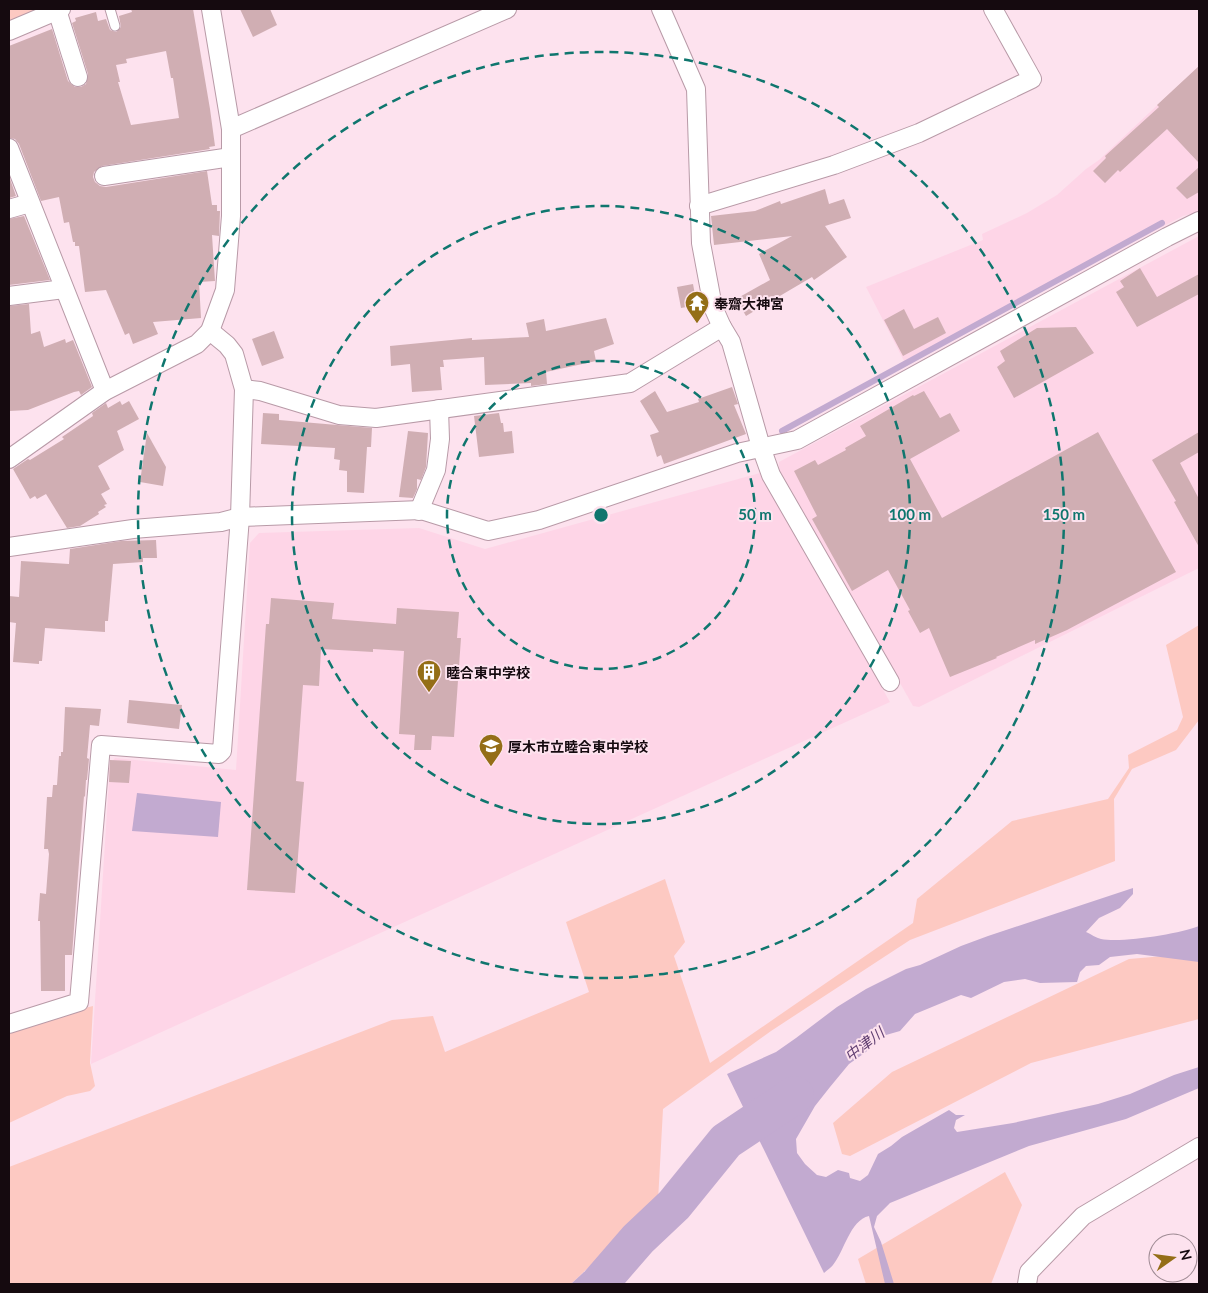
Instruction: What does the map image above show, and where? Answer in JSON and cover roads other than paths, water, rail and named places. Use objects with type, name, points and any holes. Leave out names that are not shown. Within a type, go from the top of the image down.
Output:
[{"type":"street","points":[[9,459],[105,391],[196,344],[210,331],[225,290],[231,216],[231,129],[211,9]]},
{"type":"street","points":[[231,129],[507,9]]},
{"type":"street","points":[[661,9],[696,89],[701,243],[713,306],[731,342],[761,447],[771,475],[890,682]]},
{"type":"street","points":[[700,206],[834,165],[918,133],[1032,80],[993,9]]},
{"type":"street","points":[[9,31],[59,10],[78,77]]},
{"type":"street","points":[[9,148],[105,391]]},
{"type":"street","points":[[104,176],[231,157]]},
{"type":"street","points":[[9,209],[30,203]]},
{"type":"street","points":[[9,547],[133,529],[222,522],[240,517],[421,510],[488,531],[539,520],[736,452],[797,440],[1199,221]]},
{"type":"street","points":[[9,296],[64,289]]},
{"type":"street","points":[[244,389],[260,391],[339,415],[376,418],[630,383],[722,327]]},
{"type":"street","points":[[9,1024],[79,1002],[101,745],[219,754],[222,751],[240,517],[244,389],[234,354],[210,331]]},
{"type":"street","points":[[419,511],[436,470],[440,439],[439,409]]},
{"type":"street","points":[[1027,1284],[1029,1272],[1083,1216],[1199,1147]]},
{"type":"lane","points":[[110,9],[115,26]]},
{"type":"water","points":[[137,793],[221,802],[218,837],[132,831]]},
{"type":"water","points":[[1133,888],[1133,894],[1120,908],[1099,918],[1086,932],[1101,939],[1122,940],[1165,935],[1199,926],[1199,962],[1137,954],[1110,957],[1099,965],[1086,966],[1080,972],[1077,982],[1040,983],[1025,979],[1004,982],[971,998],[961,995],[915,1014],[900,1031],[886,1035],[874,1042],[866,1052],[849,1064],[815,1106],[796,1139],[797,1153],[817,1175],[826,1177],[838,1170],[849,1173],[850,1178],[860,1181],[868,1175],[878,1154],[902,1137],[949,1110],[956,1115],[965,1115],[956,1120],[954,1128],[957,1132],[1013,1123],[1098,1104],[1130,1094],[1174,1075],[1199,1067],[1199,1088],[1126,1119],[1029,1146],[890,1203],[877,1216],[874,1227],[881,1242],[894,1284],[885,1284],[869,1216],[862,1219],[852,1230],[837,1259],[824,1273],[727,1074],[776,1052],[837,1007],[866,989],[906,969],[920,965],[988,936]]},
{"type":"water","points":[[584,1272],[623,1279],[619,1284],[571,1284]]},
{"type":"waterway","points":[[782,431],[1162,223]]},
{"type":"waterway","name":"中津川","points":[[599,1284],[638,1239],[674,1205],[726,1141],[795,1095]]},
{"type":"place","name":"奉齋大神宮","points":[[697,324]]},
{"type":"place","name":"睦合東中学校","points":[[429,693]]},
{"type":"place","name":"厚木市立睦合東中学校","points":[[491,767]]}]
